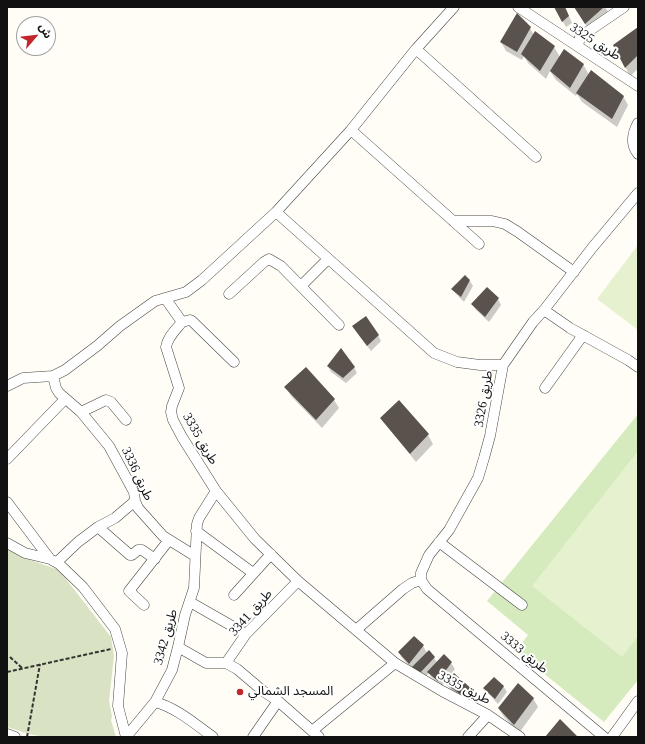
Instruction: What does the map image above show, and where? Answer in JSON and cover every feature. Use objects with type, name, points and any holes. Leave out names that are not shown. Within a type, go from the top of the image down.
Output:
[{"type":"street","points":[[7,386],[23,378],[53,376],[65,370],[97,346],[120,326],[155,301],[186,292],[197,284],[276,212],[351,130],[416,49],[454,7]]},
{"type":"street","name":"طريق 3325","points":[[518,7],[638,86]]},
{"type":"street","points":[[578,46],[580,37],[624,7]]},
{"type":"street","points":[[416,49],[536,156]]},
{"type":"street","points":[[638,123],[632,135],[633,148],[638,154]]},
{"type":"street","points":[[351,130],[479,244]]},
{"type":"street","name":"طريق 3326","points":[[421,580],[421,573],[429,555],[449,530],[478,478],[490,436],[503,365],[533,322],[638,193]]},
{"type":"street","points":[[276,212],[434,353],[457,362],[480,365],[503,365]]},
{"type":"street","points":[[453,221],[492,222],[505,224],[574,272]]},
{"type":"street","points":[[229,294],[269,259],[281,266],[339,325]]},
{"type":"street","points":[[300,286],[328,259]]},
{"type":"street","points":[[165,298],[182,322],[187,320],[192,321],[234,362]]},
{"type":"street","points":[[544,310],[638,367]]},
{"type":"street","name":"طريق 3335","points":[[182,322],[170,336],[166,347],[179,388],[172,406],[171,416],[182,437],[216,491],[255,539],[298,582],[395,663],[442,691],[488,715],[520,737]]},
{"type":"street","points":[[545,388],[583,335]]},
{"type":"street","name":"طريق 3336","points":[[53,376],[56,388],[65,399],[81,412],[109,446],[134,492],[135,501],[138,508],[156,530],[195,556]]},
{"type":"street","points":[[7,459],[65,399]]},
{"type":"street","points":[[81,412],[106,400],[111,402],[126,420]]},
{"type":"street","name":"طريق 3342","points":[[126,737],[155,702],[172,670],[185,615],[194,588],[196,531],[199,518],[216,491]]},
{"type":"street","points":[[7,544],[25,553],[57,562],[78,542],[98,527],[115,518],[135,501]]},
{"type":"street","points":[[7,502],[39,545],[84,587],[115,629],[122,652],[118,706],[126,737]]},
{"type":"street","points":[[98,527],[130,555],[138,550],[142,550],[155,559]]},
{"type":"street","points":[[196,531],[253,573]]},
{"type":"street","points":[[144,605],[129,591],[169,540]]},
{"type":"street","points":[[439,542],[522,605]]},
{"type":"street","points":[[234,595],[271,554]]},
{"type":"street","points":[[356,630],[403,589],[412,583],[421,580]]},
{"type":"street","name":"طريق 3333","points":[[421,580],[427,589],[604,737]]},
{"type":"street","name":"طريق 3341","points":[[226,663],[246,634],[298,582]]},
{"type":"street","name":"طريق 3342","points":[[190,602],[246,634]]},
{"type":"street","points":[[178,648],[206,663],[226,663],[237,669],[264,692],[278,701],[315,734],[395,663]]},
{"type":"street","points":[[253,737],[278,701]]},
{"type":"street","points":[[612,737],[634,714],[638,701]]},
{"type":"street","points":[[155,702],[162,704],[186,718],[213,737]]},
{"type":"street","points":[[468,737],[488,715]]},
{"type":"street","points":[[7,734],[15,737]]},
{"type":"path","points":[[7,672],[121,647]]},
{"type":"path","points":[[10,657],[22,668]]},
{"type":"path","points":[[27,737],[40,664]]},
{"type":"green space","points":[[638,245],[638,330],[597,299]]},
{"type":"green space","points":[[638,414],[638,680],[604,722],[516,651],[528,635],[487,601]]},
{"type":"green space","points":[[638,451],[638,636],[622,657],[532,586]]},
{"type":"green space","points":[[7,548],[22,557],[59,570],[111,637],[114,656],[109,701],[112,716],[111,720],[116,737],[44,737],[7,727]]},
{"type":"building","points":[[554,7],[565,7],[569,16],[562,22]]},
{"type":"building","points":[[574,7],[604,7],[585,24]]},
{"type":"building","points":[[517,13],[531,27],[517,52],[500,42]]},
{"type":"building","points":[[638,27],[638,55],[625,68],[613,45]]},
{"type":"building","points":[[535,31],[555,46],[540,71],[521,54]]},
{"type":"building","points":[[564,49],[584,64],[570,88],[550,71]]},
{"type":"building","points":[[591,70],[624,96],[612,119],[576,93]]},
{"type":"building","points":[[465,275],[470,280],[461,297],[451,289]]},
{"type":"building","points":[[487,287],[499,298],[485,317],[471,304]]},
{"type":"building","points":[[366,316],[379,335],[367,346],[352,326]]},
{"type":"building","points":[[341,348],[355,367],[343,378],[327,366]]},
{"type":"building","points":[[306,367],[335,399],[316,420],[284,387]]},
{"type":"building","points":[[399,400],[429,434],[410,454],[380,418]]},
{"type":"building","points":[[414,636],[424,645],[409,664],[398,652]]},
{"type":"building","points":[[429,650],[435,657],[419,674],[412,667]]},
{"type":"building","points":[[444,654],[452,662],[438,681],[427,672]]},
{"type":"building","points":[[454,673],[474,691],[464,697],[446,684]]},
{"type":"building","points":[[494,677],[504,686],[495,699],[483,688]]},
{"type":"building","points":[[518,683],[534,698],[514,725],[498,708]]},
{"type":"building","points":[[560,719],[578,737],[545,737]]},
{"type":"place","name":"المسجد الشمالي","points":[[240,692]]}]
